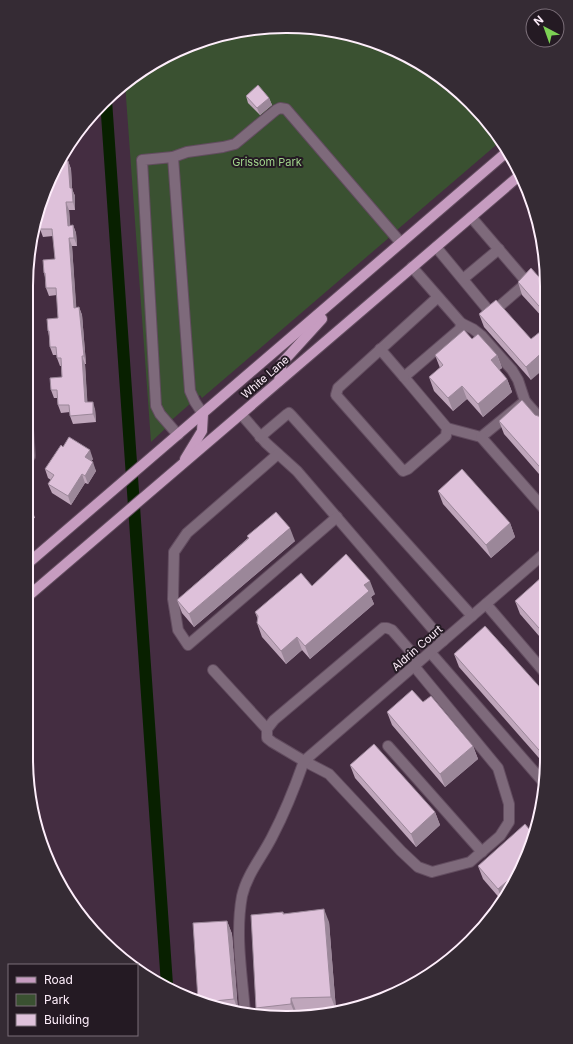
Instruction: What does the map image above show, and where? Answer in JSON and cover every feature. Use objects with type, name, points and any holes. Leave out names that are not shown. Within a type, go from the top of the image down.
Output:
[{"type":"main road","name":"White Lane","points":[[33,559],[503,155]]},
{"type":"main road","name":"White Lane","points":[[33,592],[516,178]]},
{"type":"main road","points":[[279,381],[282,363],[348,289]]},
{"type":"main road","points":[[176,471],[202,431],[203,414]]},
{"type":"street","points":[[178,435],[160,414],[156,406],[142,160],[173,157],[186,152],[234,144],[276,110],[280,108],[286,109],[401,243]]},
{"type":"street","points":[[173,157],[190,391],[203,414]]},
{"type":"street","points":[[436,247],[489,311],[495,310],[524,285],[525,280],[471,217]]},
{"type":"street","points":[[463,279],[499,249]]},
{"type":"street","points":[[412,267],[462,323],[482,336],[512,370],[518,380],[525,401],[540,418]]},
{"type":"street","points":[[438,297],[338,388],[336,395],[403,471],[408,469],[446,436],[447,428]]},
{"type":"street","points":[[404,377],[460,329],[462,323]]},
{"type":"street","points":[[380,349],[447,428],[481,436],[540,504]]},
{"type":"street","points":[[481,436],[525,401]]},
{"type":"street","points":[[241,414],[260,437],[297,471],[443,641]]},
{"type":"street","points":[[260,437],[286,415],[289,414],[292,416],[446,585],[472,616]]},
{"type":"street","points":[[278,454],[187,533],[174,552],[173,600],[178,630],[188,645],[337,517]]},
{"type":"street","name":"Aldrin Court","points":[[304,762],[486,604],[540,560]]},
{"type":"street","points":[[486,604],[540,667]]},
{"type":"street","points":[[383,628],[387,628],[392,630],[498,768],[509,804],[509,822],[500,836],[470,862],[432,872],[418,867],[401,852],[329,774],[304,762],[272,742],[267,738],[267,729],[274,720],[383,628]]},
{"type":"street","points":[[430,652],[539,777]]},
{"type":"street","points":[[213,670],[267,729]]},
{"type":"street","points":[[388,746],[482,852]]},
{"type":"street","points":[[245,1007],[239,934],[242,896],[249,876],[272,838],[292,795],[304,762]]},
{"type":"green space","name":"Grissom Park","points":[[286,33],[320,35],[368,46],[399,59],[441,85],[466,107],[488,132],[496,145],[397,230],[395,228],[389,234],[391,236],[202,398],[200,395],[166,425],[167,427],[151,442],[126,90],[174,59],[205,46],[253,35]]},
{"type":"building","points":[[258,85],[269,98],[257,108],[246,96]]},
{"type":"building","points":[[66,161],[68,161],[70,188],[72,188],[73,202],[66,202],[68,226],[73,225],[74,238],[69,238],[74,308],[79,307],[84,356],[82,356],[85,402],[93,402],[93,414],[70,416],[69,405],[58,405],[57,390],[51,390],[50,378],[62,377],[61,358],[57,358],[56,347],[50,347],[47,319],[58,318],[56,288],[46,288],[43,260],[55,259],[52,229],[40,229],[52,189],[59,174]]},
{"type":"building","points":[[531,268],[539,278],[540,307],[518,282]]},
{"type":"building","points":[[496,300],[531,339],[540,332],[540,354],[526,367],[479,314]]},
{"type":"building","points":[[464,330],[472,339],[478,334],[497,355],[491,360],[507,379],[478,404],[462,386],[448,398],[429,377],[443,365],[435,355]]},
{"type":"building","points":[[522,400],[535,415],[540,417],[540,467],[499,421]]},
{"type":"building","points":[[69,437],[90,450],[85,457],[93,462],[85,476],[82,474],[68,496],[48,484],[54,475],[45,469],[61,445],[63,447]]},
{"type":"building","points":[[462,469],[510,523],[486,545],[438,491]]},
{"type":"building","points":[[276,512],[290,528],[189,614],[177,600],[249,538],[247,536]]},
{"type":"building","points":[[346,554],[370,581],[364,585],[369,591],[305,646],[297,637],[281,651],[257,623],[258,616],[255,612],[301,573],[312,586]]},
{"type":"building","points":[[540,579],[540,629],[515,601]]},
{"type":"building","points":[[485,626],[540,687],[540,751],[454,654]]},
{"type":"building","points":[[412,690],[423,702],[431,696],[473,746],[440,774],[387,712]]},
{"type":"building","points":[[374,744],[435,812],[411,834],[350,765]]},
{"type":"building","points":[[525,824],[529,829],[521,855],[514,870],[508,880],[498,889],[478,866]]},
{"type":"building","points":[[324,909],[331,997],[291,998],[291,1004],[256,1008],[251,915],[283,912],[283,914]]},
{"type":"building","points":[[227,921],[234,999],[216,1001],[198,995],[193,923]]},
{"type":"waterway","points":[[107,108],[167,981]]}]
